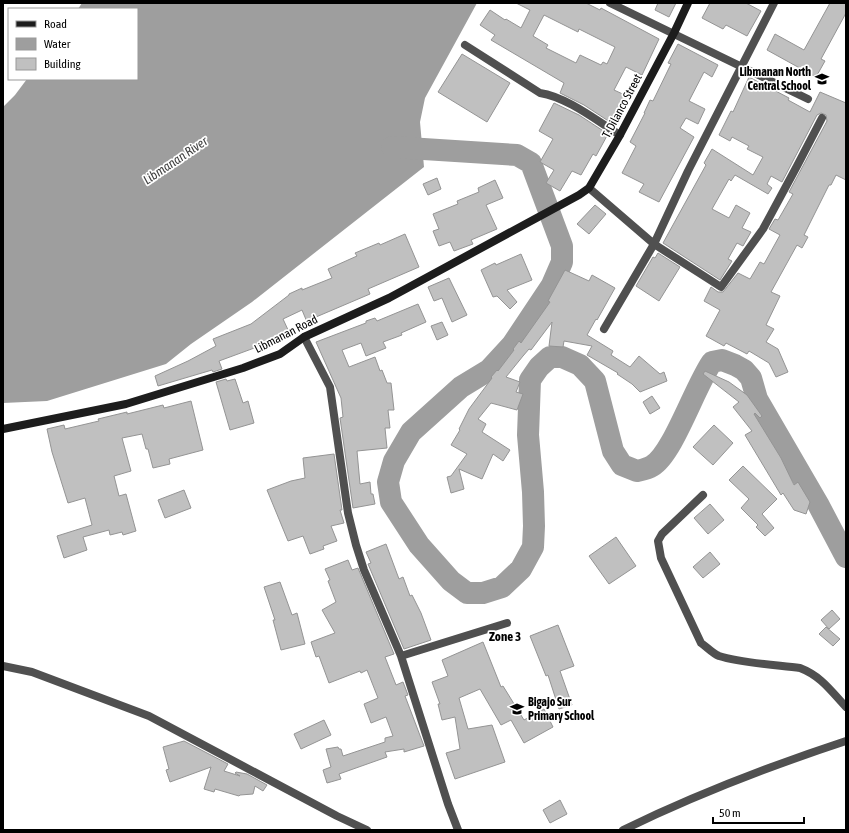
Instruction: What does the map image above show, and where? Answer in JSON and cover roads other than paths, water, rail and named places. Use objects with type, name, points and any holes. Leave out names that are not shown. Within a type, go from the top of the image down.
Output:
[{"type":"main road","name":"T. Dilanco Street","points":[[589,188],[620,135],[674,33],[688,3]]},
{"type":"main road","name":"Libmanan Road","points":[[3,429],[126,404],[243,368],[280,354],[304,337],[389,298],[589,188]]},
{"type":"street","points":[[610,3],[808,99]]},
{"type":"street","points":[[604,329],[654,244],[688,171],[774,3]]},
{"type":"street","points":[[465,45],[540,93],[552,95],[563,100],[620,135]]},
{"type":"street","points":[[589,188],[654,244],[721,287],[763,229],[798,166],[822,118]]},
{"type":"street","points":[[304,337],[330,387],[348,513],[356,545],[364,570],[401,656],[448,804],[458,830]]},
{"type":"street","points":[[703,495],[662,534],[658,541],[661,558],[701,643],[719,656],[800,668],[809,671],[817,676],[846,707]]},
{"type":"street","points":[[401,656],[507,623]]},
{"type":"street","points":[[3,666],[32,672],[149,716],[337,816],[367,830]]},
{"type":"street","points":[[623,830],[739,779],[846,741]]},
{"type":"water","name":"Libmanan River","points":[[82,3],[477,3],[425,98],[420,122],[424,167],[252,302],[191,344],[166,364],[47,401],[3,403],[3,107],[15,95],[26,80],[138,80],[138,8],[79,8]]},
{"type":"waterway","points":[[392,147],[517,155],[531,163],[562,246],[562,262],[552,285],[512,345],[489,370],[461,387],[411,432],[394,461],[388,482],[391,502],[419,545],[451,581],[467,593],[483,593],[502,587],[521,569],[533,547],[533,492],[528,435],[530,380],[539,367],[550,357],[562,357],[580,365],[595,381],[613,451],[622,465],[637,471],[652,466],[660,459],[668,448],[705,373],[712,362],[722,360],[744,370],[751,378],[757,399],[818,504],[846,557]]},
{"type":"place","name":"Libmanan North Central School","points":[[822,79]]},
{"type":"place","name":"Bigajo Sur Primary School","points":[[517,709]]},
{"type":"district","name":"Zone 3","points":[[505,636]]}]
